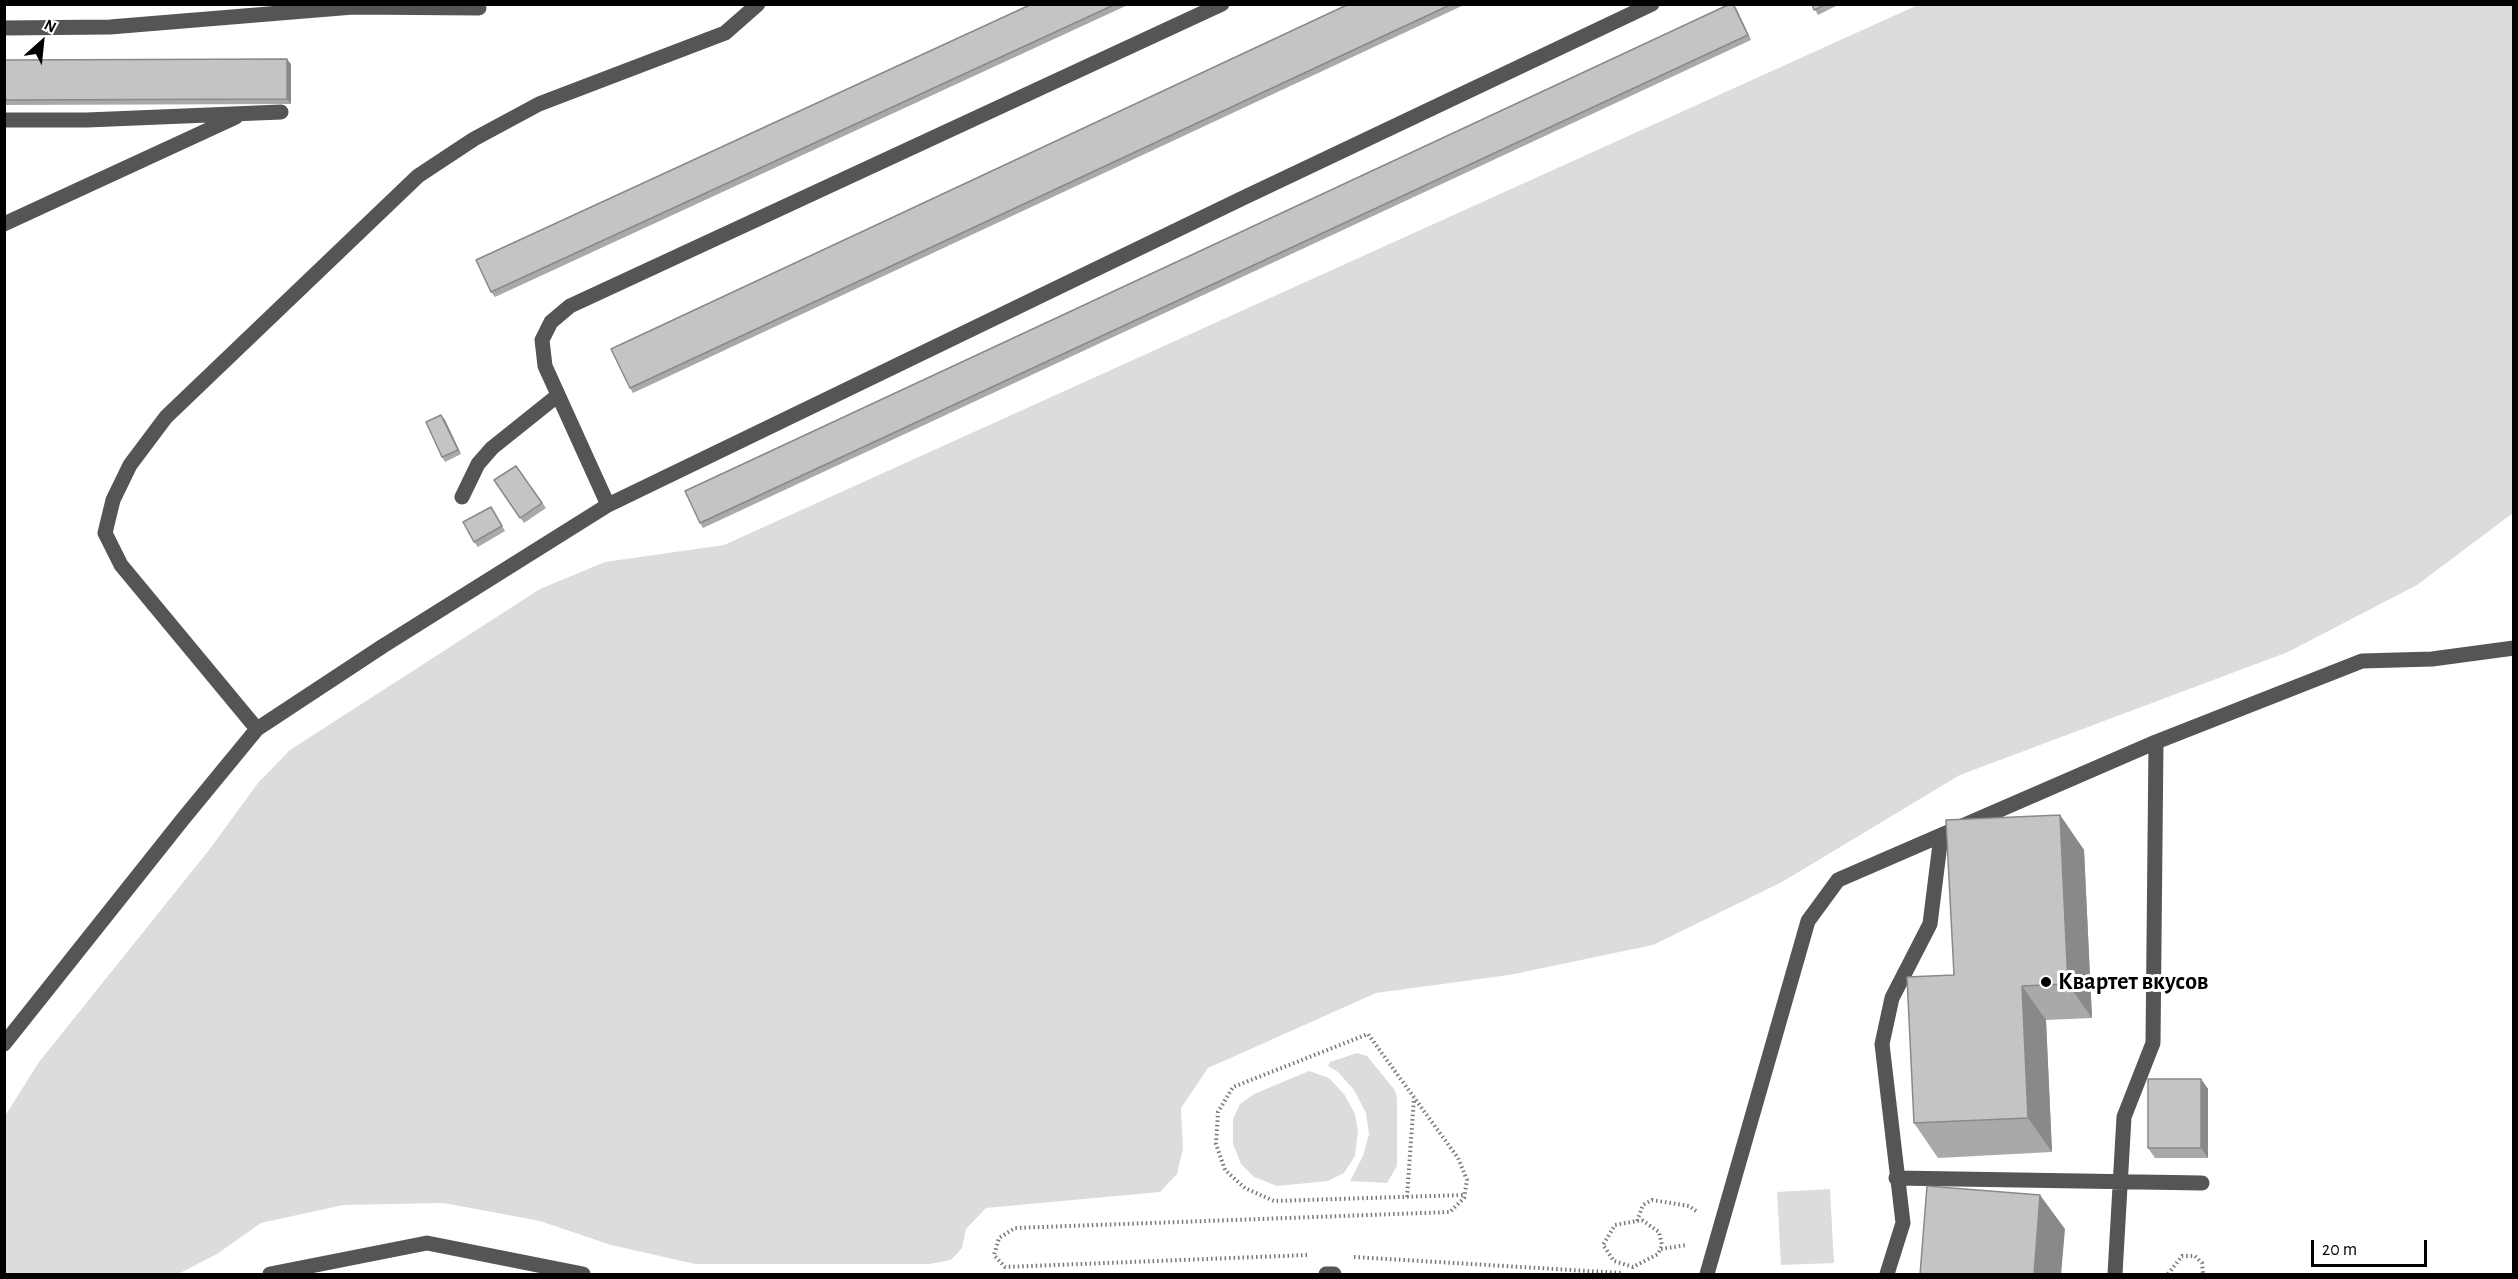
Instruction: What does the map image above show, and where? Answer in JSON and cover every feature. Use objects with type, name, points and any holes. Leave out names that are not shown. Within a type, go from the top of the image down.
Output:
[{"type":"street","points":[[257,729],[121,565],[105,533],[113,500],[130,465],[166,417],[418,176],[474,139],[539,104],[725,33],[758,4]]},
{"type":"street","points":[[608,506],[545,366],[542,340],[551,322],[570,306],[1222,4]]},
{"type":"street","points":[[4,1044],[175,828],[257,729],[383,645],[608,506],[1232,203],[1652,4]]},
{"type":"street","points":[[4,28],[110,27],[352,7],[479,8]]},
{"type":"street","points":[[4,120],[87,120],[281,112]]},
{"type":"street","points":[[4,224],[243,113]]},
{"type":"street","points":[[462,496],[477,464],[492,448],[557,396]]},
{"type":"street","points":[[1707,1275],[1808,921],[1838,880],[2156,742],[2362,661],[2433,659],[2514,648]]},
{"type":"street","points":[[2115,1275],[2123,1183],[2124,1117],[2153,1044],[2156,742]]},
{"type":"street","points":[[1887,1275],[1903,1223],[1882,1044],[1892,998],[1930,924],[1941,836]]},
{"type":"street","points":[[1896,1178],[2202,1183]]},
{"type":"street","points":[[270,1275],[427,1243],[582,1275]]},
{"type":"street","points":[[1326,1275],[1332,1274]]},
{"type":"path","points":[[1312,1255],[1005,1267],[993,1256],[999,1238],[1016,1228],[1450,1212],[1464,1195],[1467,1180],[1458,1158],[1368,1034],[1233,1087],[1218,1112],[1216,1144],[1225,1170],[1245,1188],[1274,1202],[1464,1195]]},
{"type":"path","points":[[1407,1197],[1414,1097]]},
{"type":"path","points":[[1636,1221],[1643,1205],[1652,1200],[1689,1206],[1698,1213]]},
{"type":"path","points":[[1642,1220],[1659,1232],[1662,1245],[1658,1254],[1633,1267],[1627,1265],[1614,1261],[1603,1245],[1615,1225],[1642,1220]]},
{"type":"path","points":[[1690,1245],[1693,1237]]},
{"type":"path","points":[[1348,1256],[1622,1274],[1627,1265]]},
{"type":"path","points":[[2168,1275],[2182,1256],[2195,1256],[2202,1263],[2204,1275]]},
{"type":"shaded area","points":[[1920,4],[2513,5],[2513,513],[2417,585],[2288,652],[1960,775],[1782,882],[1653,945],[1509,975],[1376,993],[1208,1068],[1181,1108],[1183,1149],[1177,1174],[1160,1192],[986,1208],[966,1229],[962,1248],[951,1260],[929,1264],[695,1264],[611,1245],[540,1221],[444,1203],[343,1205],[261,1223],[217,1254],[178,1274],[5,1274],[5,1116],[39,1062],[209,850],[258,783],[290,750],[540,589],[605,562],[724,545]]},
{"type":"shaded area","points":[[1357,1053],[1367,1056],[1394,1089],[1397,1097],[1397,1166],[1387,1183],[1350,1181],[1363,1156],[1369,1134],[1366,1113],[1354,1090],[1338,1072],[1328,1066],[1330,1062]]},
{"type":"shaded area","points":[[1309,1071],[1329,1078],[1344,1094],[1355,1114],[1358,1131],[1355,1156],[1344,1173],[1328,1181],[1277,1186],[1254,1177],[1241,1164],[1233,1144],[1233,1119],[1240,1104],[1254,1094]]},
{"type":"shaded area","points":[[1830,1189],[1834,1263],[1781,1265],[1777,1192]]},
{"type":"building","points":[[1032,4],[1116,4],[491,292],[476,260]]},
{"type":"building","points":[[1349,4],[1452,4],[630,388],[611,349]]},
{"type":"building","points":[[1733,4],[1748,35],[700,523],[685,491]]},
{"type":"building","points":[[1812,4],[1827,4],[1814,10]]},
{"type":"building","points":[[287,59],[287,99],[4,100],[4,60]]},
{"type":"building","points":[[441,415],[458,450],[442,457],[426,422]]},
{"type":"building","points":[[516,466],[542,503],[520,518],[494,480]]},
{"type":"building","points":[[491,507],[502,526],[474,542],[463,522]]},
{"type":"building","points":[[2060,815],[2068,984],[2022,986],[2028,1118],[1914,1123],[1907,977],[1954,975],[1946,820]]},
{"type":"building","points":[[2148,1079],[2201,1079],[2201,1148],[2148,1148]]},
{"type":"building","points":[[1927,1186],[2040,1195],[2034,1275],[1920,1275]]},
{"type":"place","name":"Квартет вкусов","points":[[2046,982]]}]
